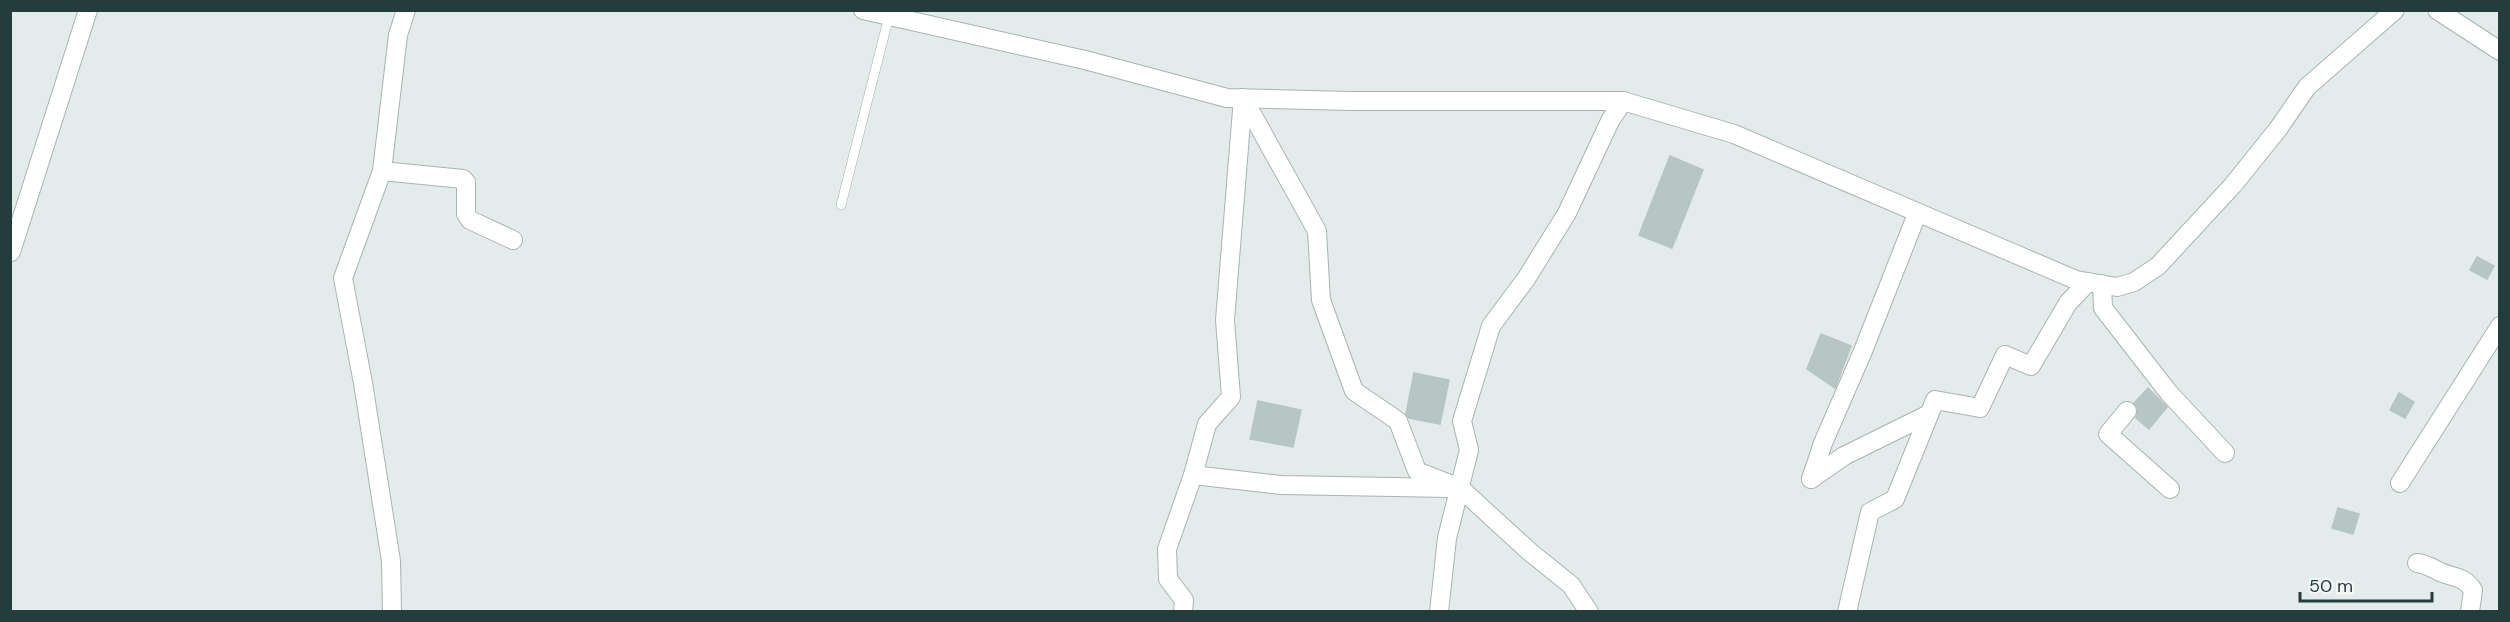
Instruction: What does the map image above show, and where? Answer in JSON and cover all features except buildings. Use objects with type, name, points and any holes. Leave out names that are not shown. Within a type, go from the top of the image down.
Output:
[{"type":"street","points":[[11,252],[88,10]]},
{"type":"street","points":[[392,612],[391,561],[363,383],[343,278],[382,171],[398,35],[406,10]]},
{"type":"street","points":[[862,10],[1084,60],[1227,98],[1623,101],[1734,134],[2076,280],[2117,287],[2134,282],[2158,266],[2233,185],[2307,87],[2395,10]]},
{"type":"street","points":[[2437,10],[2499,51]]},
{"type":"street","points":[[1183,612],[1184,600],[1168,579],[1167,549],[1193,475],[1207,424],[1231,396],[1225,320],[1243,99]]},
{"type":"street","points":[[1243,99],[1317,231],[1322,300],[1354,391],[1398,421],[1417,471],[1460,488],[1530,552],[1571,585],[1589,612]]},
{"type":"street","points":[[1439,612],[1448,538],[1469,450],[1462,421],[1491,326],[1526,279],[1567,213],[1610,121],[1623,101]]},
{"type":"street","points":[[382,171],[463,179],[466,182],[466,214],[470,220],[513,240]]},
{"type":"street","points":[[1917,214],[1863,351],[1831,423],[1811,479],[1844,456],[1929,414]]},
{"type":"street","points":[[1847,612],[1870,512],[1895,499],[1935,400],[1980,408],[2005,355],[2031,366],[2068,303],[2095,283]]},
{"type":"street","points":[[2095,283],[2103,308],[2169,393],[2225,453]]},
{"type":"street","points":[[2400,483],[2499,328]]},
{"type":"street","points":[[2127,411],[2108,434],[2170,489]]},
{"type":"street","points":[[1193,475],[1281,485],[1460,488]]},
{"type":"street","points":[[2417,563],[2427,564],[2441,572],[2466,580],[2474,590],[2469,612]]},
{"type":"lane","points":[[841,205],[889,16]]}]
